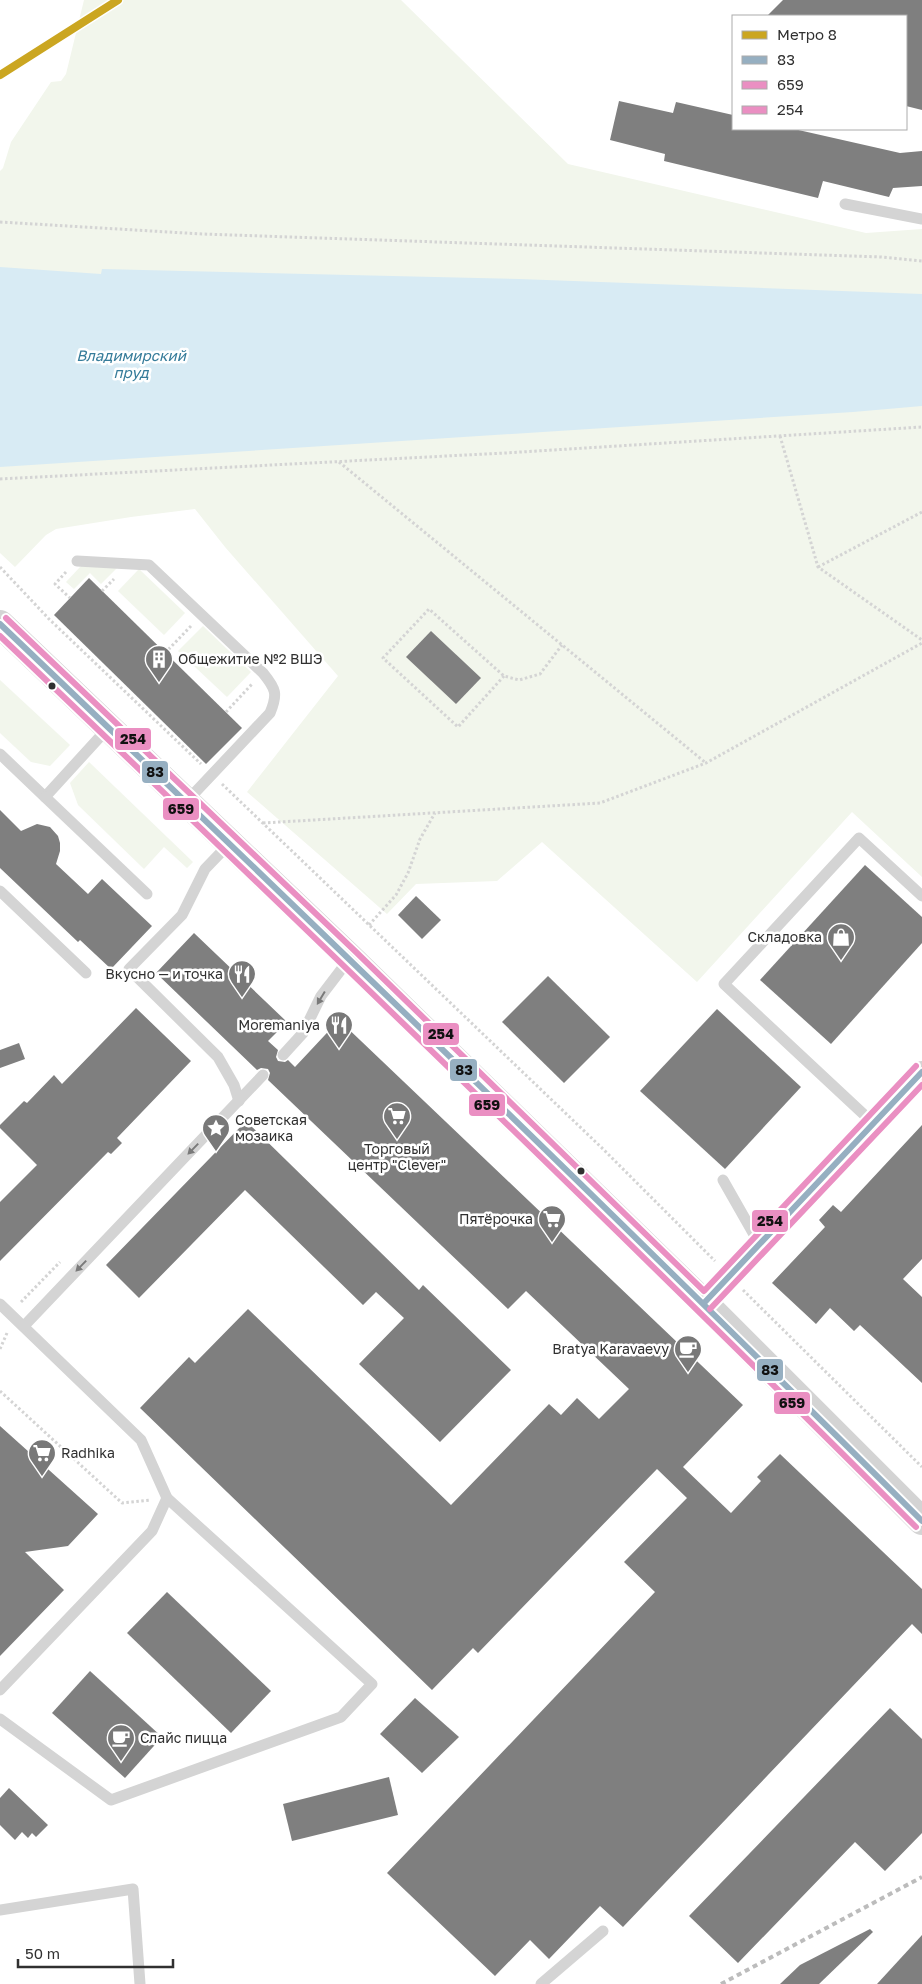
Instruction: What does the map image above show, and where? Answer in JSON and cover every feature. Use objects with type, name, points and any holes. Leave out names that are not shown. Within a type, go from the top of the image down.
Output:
[{"type":"street","points":[[0,624],[350,958],[704,1303],[922,1521]]},
{"type":"street","points":[[704,1303],[922,1072]]},
{"type":"lane","points":[[844,204],[922,218]]},
{"type":"lane","points":[[77,561],[149,565],[272,683],[275,702],[270,713],[186,802]]},
{"type":"lane","points":[[45,796],[108,728]]},
{"type":"lane","points":[[0,754],[147,894]]},
{"type":"lane","points":[[873,1123],[724,984],[859,838],[922,896]]},
{"type":"lane","points":[[229,844],[205,869],[182,915],[129,970],[218,1057],[234,1085],[239,1101]]},
{"type":"lane","points":[[0,891],[86,973]]},
{"type":"lane","points":[[283,1055],[303,1034],[321,996],[350,958]]},
{"type":"lane","points":[[24,1326],[263,1076]]},
{"type":"lane","points":[[723,1180],[760,1245]]},
{"type":"lane","points":[[0,1304],[141,1440],[167,1498],[372,1684],[341,1717],[111,1800],[0,1719]]},
{"type":"lane","points":[[0,1690],[152,1531],[167,1498]]},
{"type":"lane","points":[[0,1910],[133,1889],[140,1984]]},
{"type":"lane","points":[[541,1984],[602,1932]]},
{"type":"path","points":[[0,222],[202,234],[881,256],[922,261]]},
{"type":"path","points":[[0,479],[338,462],[922,427]]},
{"type":"path","points":[[262,823],[600,803],[706,763],[922,641],[818,567],[780,436]]},
{"type":"path","points":[[338,462],[706,763]]},
{"type":"path","points":[[818,567],[922,512]]},
{"type":"path","points":[[70,598],[55,584],[77,561]]},
{"type":"path","points":[[0,567],[49,619],[603,1149],[719,1265]]},
{"type":"path","points":[[504,676],[458,726],[384,658],[429,609],[504,676],[519,680],[540,674],[562,645]]},
{"type":"path","points":[[165,653],[202,614]]},
{"type":"path","points":[[226,712],[263,673]]},
{"type":"path","points":[[369,925],[396,895],[408,872],[420,839],[435,812]]},
{"type":"path","points":[[740,1287],[922,1467]]},
{"type":"path","points":[[0,1391],[122,1503],[167,1498]]},
{"type":"shaded area","points":[[84,0],[401,0],[568,164],[866,233],[922,229],[922,877],[852,812],[697,982],[542,842],[497,881],[416,884],[387,914],[247,792],[338,676],[225,547],[195,509],[56,529],[46,535],[15,567],[0,553],[0,171],[3,168],[11,142],[51,82],[61,81],[66,74]]},
{"type":"shaded area","points":[[81,566],[118,567],[101,584],[90,573],[74,589],[66,582]]},
{"type":"shaded area","points":[[139,569],[185,613],[164,635],[118,591]]},
{"type":"shaded area","points":[[203,626],[251,672],[227,697],[178,651]]},
{"type":"shaded area","points":[[0,680],[70,745],[50,766],[31,762],[0,733]]},
{"type":"shaded area","points":[[89,762],[193,862],[187,868],[164,847],[144,869],[78,805],[70,783]]},
{"type":"water","name":"Владимирский пруд","points":[[0,267],[101,274],[102,269],[519,279],[922,294],[922,406],[0,467]]},
{"type":"building","points":[[783,0],[922,0],[922,110],[907,106],[907,15],[768,15]]},
{"type":"building","points":[[619,101],[673,113],[676,102],[732,115],[732,130],[798,130],[900,153],[922,151],[922,186],[893,188],[889,197],[823,181],[818,198],[664,161],[665,154],[610,140]]},
{"type":"building","name":"Общежитие №2 ВШЭ","points":[[89,578],[242,728],[206,764],[54,615]]},
{"type":"building","points":[[431,631],[481,678],[456,704],[406,657]]},
{"type":"building","points":[[0,810],[21,831],[37,824],[50,827],[58,836],[60,843],[56,864],[88,894],[102,879],[152,926],[111,969],[80,940],[78,942],[0,868]]},
{"type":"building","name":"Складовка","points":[[865,865],[922,917],[922,943],[831,1044],[760,980]]},
{"type":"building","points":[[416,896],[441,920],[422,939],[398,915]]},
{"type":"building","points":[[194,933],[287,1022],[268,1041],[278,1050],[276,1057],[278,1061],[285,1062],[288,1060],[295,1067],[339,1020],[743,1405],[683,1467],[731,1513],[761,1481],[757,1477],[780,1454],[922,1589],[922,1634],[912,1624],[623,1927],[600,1906],[549,1959],[530,1940],[495,1976],[387,1873],[655,1592],[624,1562],[687,1498],[657,1469],[478,1653],[473,1648],[432,1690],[140,1408],[189,1357],[195,1363],[248,1309],[451,1505],[549,1404],[561,1415],[577,1398],[599,1419],[629,1389],[526,1291],[508,1309],[268,1080],[270,1073],[268,1069],[261,1068],[257,1070],[156,973]]},
{"type":"building","points":[[548,976],[610,1037],[564,1083],[502,1022]]},
{"type":"building","points":[[136,1008],[191,1061],[117,1138],[122,1143],[111,1154],[108,1152],[0,1261],[0,1202],[37,1165],[0,1128],[0,1125],[24,1101],[27,1103],[54,1075],[62,1084]]},
{"type":"building","points":[[717,1009],[801,1087],[725,1169],[640,1091]]},
{"type":"building","points":[[19,1043],[25,1059],[0,1068],[0,1050]]},
{"type":"building","points":[[246,1121],[419,1290],[423,1285],[511,1370],[440,1442],[359,1364],[404,1318],[376,1292],[363,1305],[245,1190],[139,1298],[106,1265]]},
{"type":"building","points":[[922,1125],[922,1259],[903,1279],[922,1297],[922,1383],[860,1325],[854,1331],[830,1308],[816,1324],[772,1283],[825,1227],[819,1220],[833,1205],[841,1212]]},
{"type":"building","points":[[0,1426],[98,1514],[68,1546],[25,1552],[64,1590],[0,1656]]},
{"type":"building","points":[[167,1592],[271,1691],[231,1733],[127,1633]]},
{"type":"building","points":[[90,1671],[162,1737],[125,1778],[52,1713]]},
{"type":"building","points":[[415,1698],[459,1737],[422,1773],[380,1734]]},
{"type":"building","points":[[890,1708],[922,1739],[922,1833],[885,1871],[855,1842],[738,1963],[689,1916]]},
{"type":"building","points":[[389,1777],[398,1815],[292,1841],[283,1804]]},
{"type":"building","points":[[9,1788],[48,1825],[36,1837],[32,1833],[28,1838],[22,1832],[15,1840],[0,1825],[0,1798]]},
{"type":"building","points":[[870,1929],[873,1932],[819,1984],[780,1984],[800,1965]]},
{"type":"building","points":[[922,1935],[922,1984],[877,1984]]},
{"type":"railway","points":[[721,1984],[922,1877]]},
{"type":"metro line","name":"8","points":[[0,75],[118,0]]},
{"type":"transit line","name":"254","points":[[6,618],[356,952],[704,1291],[916,1066]]},
{"type":"transit line","name":"83","points":[[0,624],[464,1070],[922,1521]]},
{"type":"transit line","name":"659","points":[[0,636],[461,1079],[916,1527]]},
{"type":"transit line","name":"83","points":[[704,1303],[922,1072]]},
{"type":"transit line","name":"659","points":[[710,1309],[922,1085]]},
{"type":"place","name":"Общежитие №2 ВШЭ","points":[[159,683]]},
{"type":"place","name":"Складовка","points":[[841,961]]},
{"type":"place","name":"Вкусно — и точка","points":[[242,998]]},
{"type":"place","name":"Moremaniya","points":[[339,1049]]},
{"type":"place","name":"Торговый центр \"Clever\"","points":[[397,1140]]},
{"type":"place","name":"Советская мозаика","points":[[216,1152]]},
{"type":"place","name":"Пятёрочка","points":[[552,1243]]},
{"type":"place","name":"Bratya Karavaevy","points":[[688,1373]]},
{"type":"place","name":"Radhika","points":[[42,1477]]},
{"type":"place","name":"Слайс пицца","points":[[121,1762]]}]
